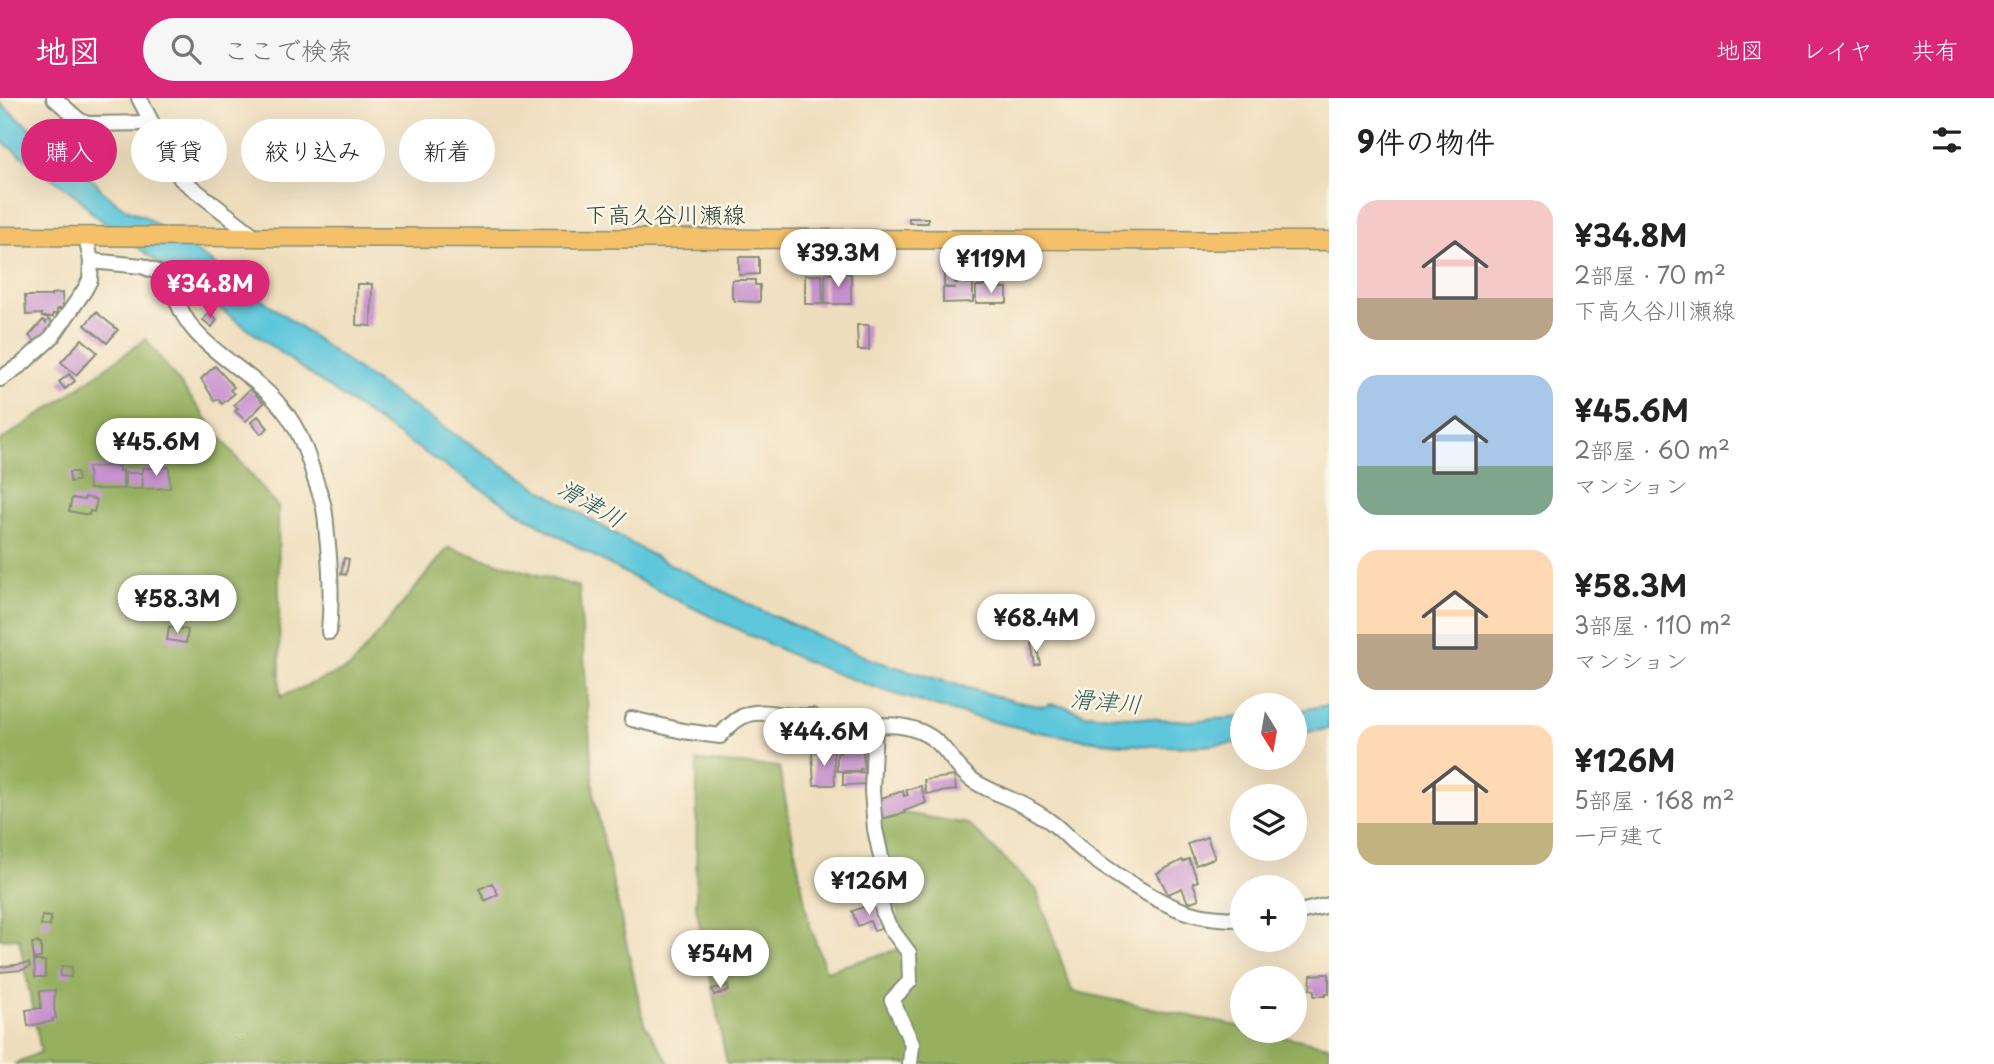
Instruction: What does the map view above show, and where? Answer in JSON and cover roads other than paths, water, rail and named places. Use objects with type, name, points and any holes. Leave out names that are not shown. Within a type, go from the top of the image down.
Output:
[{"type":"main road","name":"下高久谷川瀬線","points":[[0,236],[1329,241]]},
{"type":"street","points":[[54,98],[87,124],[131,123]]},
{"type":"street","points":[[139,98],[149,119]]},
{"type":"street","points":[[185,182],[257,238]]},
{"type":"street","points":[[0,379],[22,364],[52,337],[90,280],[91,237]]},
{"type":"street","points":[[91,261],[142,266],[155,271],[174,287],[184,317],[195,332],[208,346],[273,398],[291,419],[301,436],[324,507],[332,574],[329,632]]},
{"type":"street","points":[[632,719],[683,731],[720,736],[739,718],[749,712],[759,712],[812,716],[815,729]]},
{"type":"street","points":[[875,724],[872,791],[875,829],[884,870],[880,897],[889,926],[908,953],[910,981],[892,1000],[912,1044],[910,1064]]},
{"type":"street","points":[[856,729],[875,724],[896,725],[928,735],[976,783],[1028,806],[1107,868],[1188,912],[1230,919]]},
{"type":"street","points":[[1307,910],[1329,905]]},
{"type":"water","points":[[0,103],[21,121],[21,155],[0,140]]},
{"type":"water","points":[[57,182],[95,182],[103,192],[126,209],[145,217],[206,258],[357,369],[466,442],[650,554],[758,609],[872,660],[1013,701],[1044,707],[1050,704],[1067,707],[1085,714],[1190,721],[1230,718],[1230,743],[1207,746],[1136,745],[1029,730],[880,689],[818,666],[747,634],[629,575],[548,530],[392,431],[241,324],[92,213],[79,198]]},
{"type":"water","points":[[1329,705],[1329,729],[1307,732],[1307,709]]},
{"type":"water label","name":"滑津川","points":[[592,502]]},
{"type":"water label","name":"滑津川","points":[[1106,700]]}]
